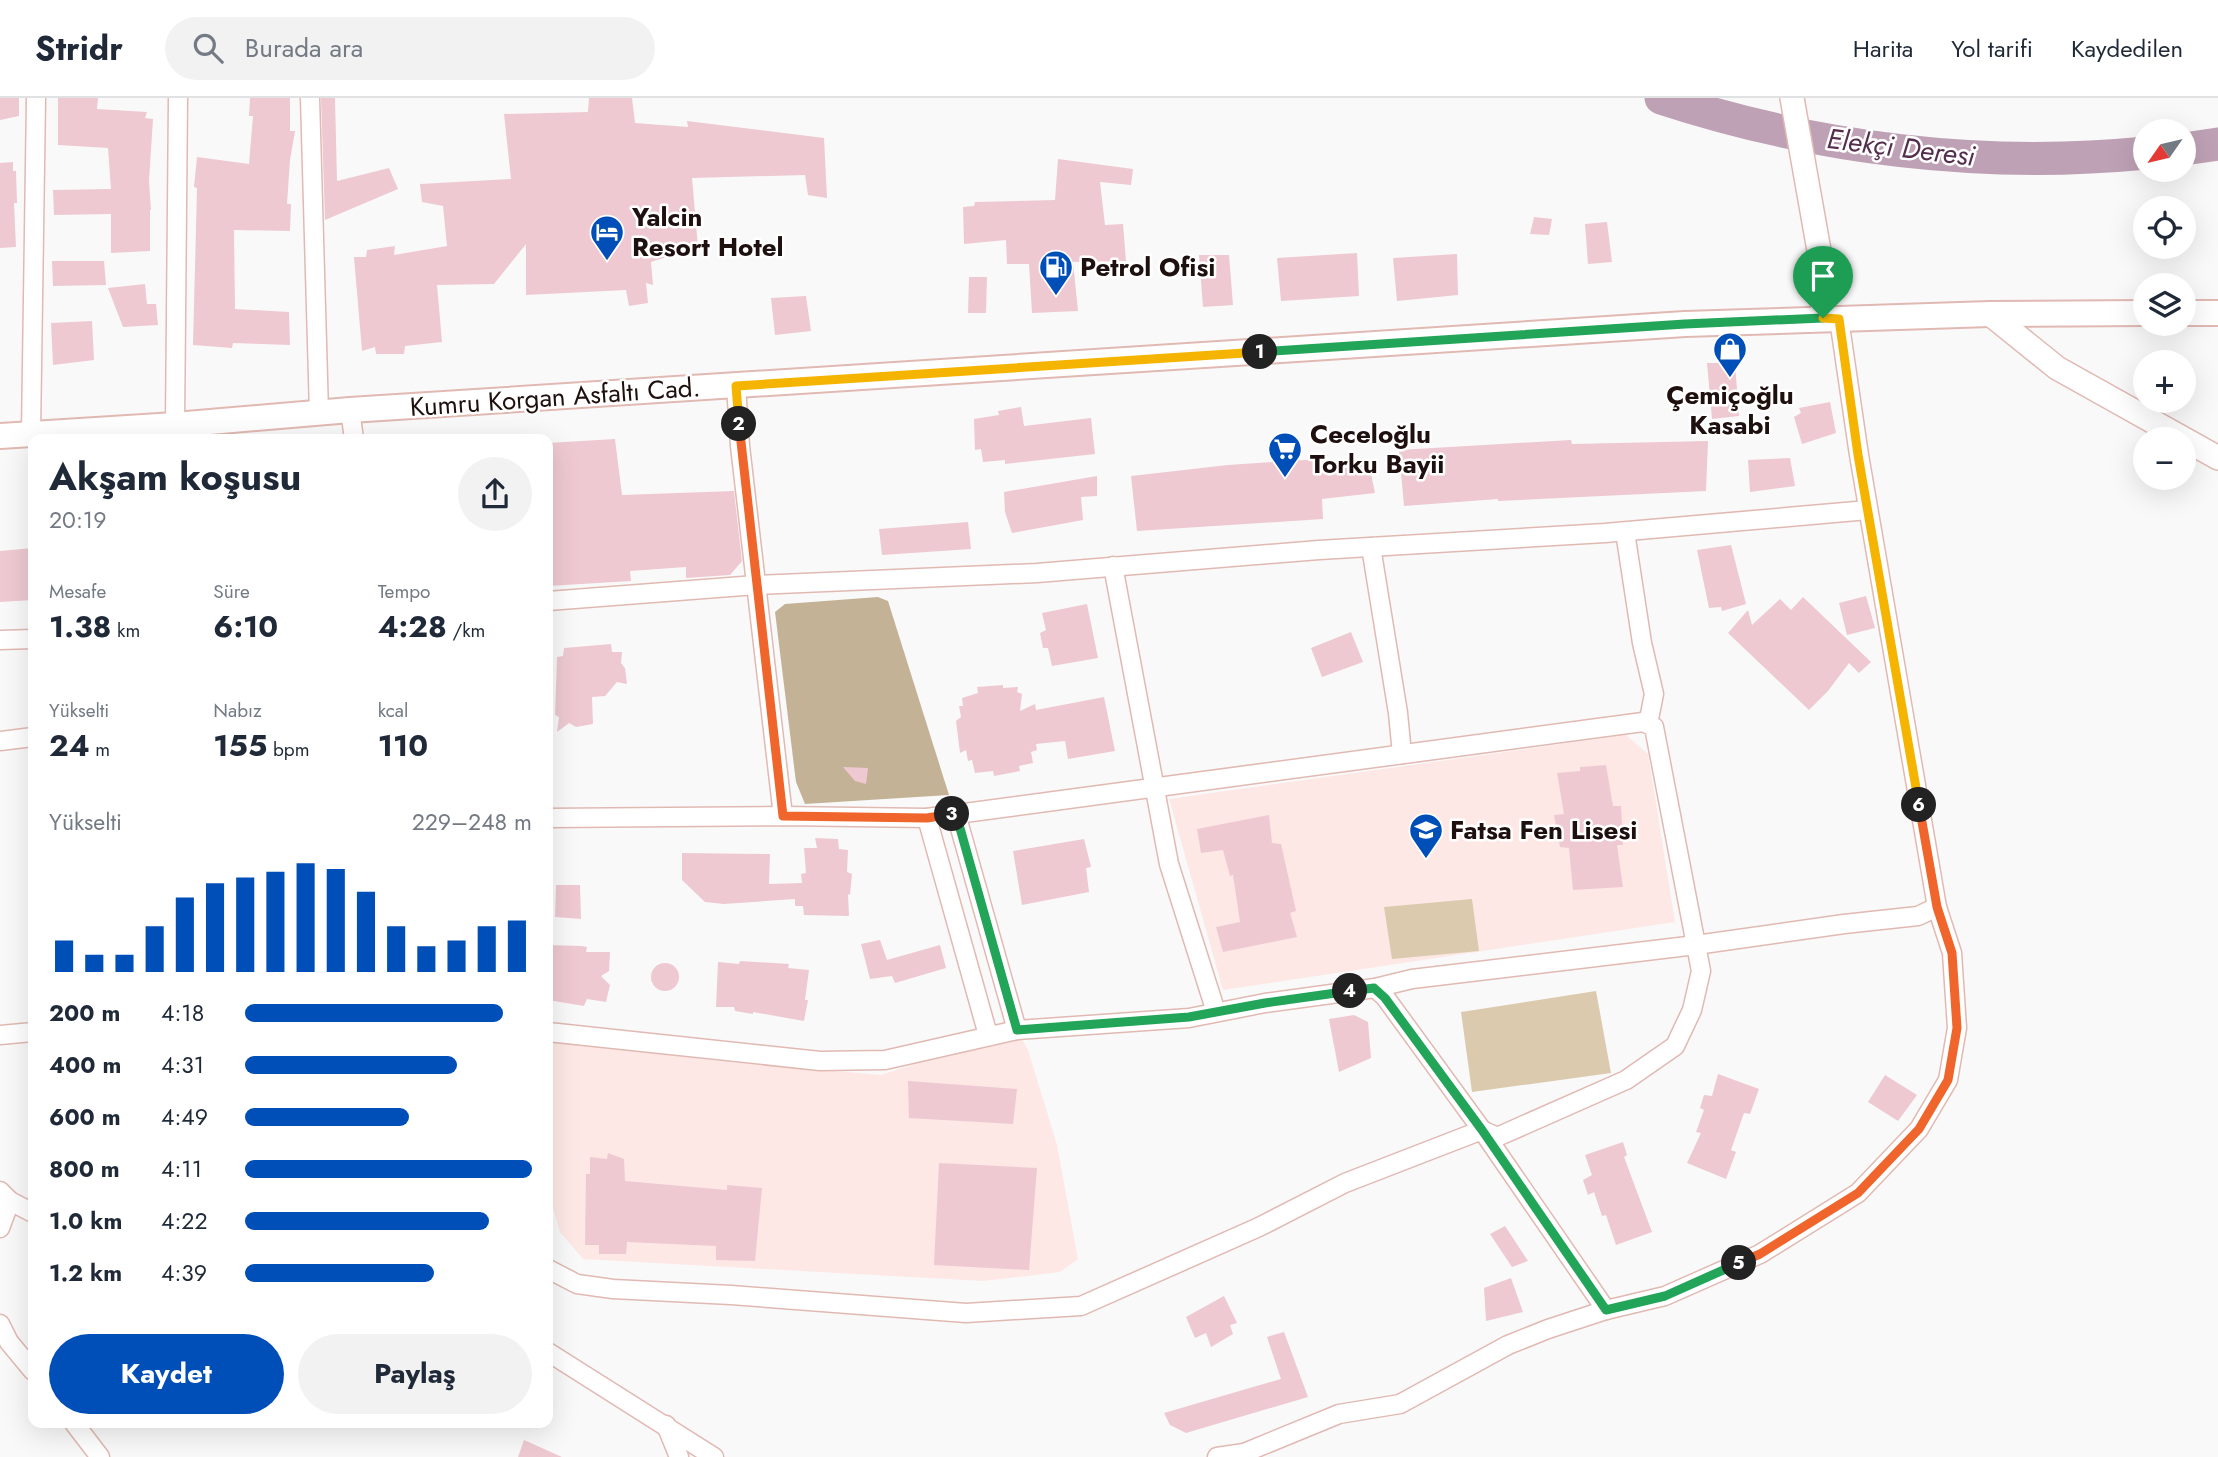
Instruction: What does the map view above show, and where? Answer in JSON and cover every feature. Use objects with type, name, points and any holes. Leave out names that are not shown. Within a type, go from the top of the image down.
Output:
[{"type":"main road","name":"Kumru Korgan Asfaltı Cad.","points":[[0,436],[350,410],[1685,324],[1990,314],[2133,313]]},
{"type":"main road","points":[[2196,313],[2218,313]]},
{"type":"street","points":[[31,433],[36,98]]},
{"type":"street","points":[[175,425],[178,98]]},
{"type":"street","points":[[310,98],[319,413]]},
{"type":"street","points":[[1217,1457],[1244,1453],[1339,1414],[1399,1404],[1508,1345],[1606,1310],[1665,1296],[1760,1254],[1858,1193],[1919,1129],[1948,1080],[1957,1028],[1952,953],[1937,907],[1868,510],[1792,98]]},
{"type":"street","points":[[1990,314],[2057,368],[2218,458]]},
{"type":"street","points":[[736,386],[740,446],[783,816]]},
{"type":"street","points":[[350,410],[353,434]]},
{"type":"street","points":[[553,601],[756,585],[1037,573],[1371,547],[1625,531],[1868,510]]},
{"type":"street","points":[[1625,531],[1642,643],[1654,694],[1648,724]]},
{"type":"street","points":[[1371,547],[1398,713],[1402,754]]},
{"type":"street","points":[[1112,566],[1169,864],[1216,1012]]},
{"type":"street","points":[[0,640],[28,639]]},
{"type":"street","points":[[553,818],[927,818],[1643,722],[1654,727],[1701,971],[1692,1010],[1675,1046],[1626,1080],[1497,1137],[1482,1130],[1345,1183],[1259,1227],[1081,1306],[966,1313],[613,1289],[577,1284],[553,1272]]},
{"type":"street","points":[[0,741],[28,738]]},
{"type":"street","points":[[956,814],[1017,1030]]},
{"type":"street","points":[[927,818],[988,1035]]},
{"type":"street","points":[[553,1033],[820,1061],[885,1060],[1017,1030],[1189,1017],[1374,988],[1412,979],[1918,916],[1937,907]]},
{"type":"street","points":[[1374,988],[1385,998],[1482,1130],[1606,1310]]},
{"type":"street","points":[[0,1035],[28,1032]]},
{"type":"street","points":[[0,1228],[5,1196],[28,1210]]},
{"type":"street","points":[[0,1324],[9,1342],[28,1365]]},
{"type":"street","points":[[553,1355],[714,1457]]},
{"type":"street","points":[[666,1425],[679,1457]]},
{"type":"street","points":[[78,1428],[100,1457]]},
{"type":"shaded area","points":[[878,597],[888,601],[949,795],[805,804],[796,782],[775,612],[785,604]]},
{"type":"shaded area","name":"Fatsa Fen Lisesi","points":[[1626,735],[1648,754],[1675,922],[1223,990],[1169,799]]},
{"type":"shaded area","points":[[1472,899],[1479,951],[1392,959],[1384,907]]},
{"type":"shaded area","points":[[1596,991],[1611,1073],[1472,1092],[1461,1012]]},
{"type":"shaded area","points":[[1017,1030],[1028,1050],[1057,1145],[1078,1259],[1060,1272],[983,1281],[583,1259],[560,1232],[553,1208],[553,1042],[729,1062],[881,1075]]},
{"type":"building","points":[[0,98],[19,98],[19,116],[0,120]]},
{"type":"building","points":[[58,98],[98,98],[97,109],[147,112],[145,118],[153,119],[149,181],[150,251],[111,253],[111,214],[54,215],[53,190],[111,189],[108,148],[58,145]]},
{"type":"building","points":[[250,98],[290,98],[290,131],[295,131],[287,204],[291,204],[290,231],[234,230],[235,309],[289,312],[290,345],[233,343],[232,348],[193,345],[197,188],[194,187],[197,157],[249,164],[253,116],[249,116]]},
{"type":"building","points":[[321,98],[335,98],[337,181],[389,168],[398,189],[325,220]]},
{"type":"building","points":[[589,98],[632,98],[635,123],[688,127],[687,121],[824,138],[827,198],[808,195],[805,175],[692,178],[698,247],[651,262],[653,285],[646,283],[648,303],[629,306],[626,290],[526,295],[526,244],[494,284],[437,285],[442,342],[405,346],[404,354],[376,354],[375,347],[362,351],[354,257],[366,257],[367,250],[395,246],[394,255],[447,246],[443,206],[422,202],[420,184],[511,179],[504,114],[588,112]]},
{"type":"building","points":[[1058,159],[1133,169],[1131,185],[1100,182],[1105,225],[1123,224],[1126,261],[1073,262],[1078,311],[1032,313],[1029,264],[1007,264],[1006,240],[964,244],[963,207],[974,206],[975,202],[1055,200]]},
{"type":"building","points":[[13,162],[13,171],[16,171],[16,247],[0,248],[0,163]]},
{"type":"building","points":[[1534,217],[1552,219],[1549,235],[1530,234]]},
{"type":"building","points":[[1607,222],[1612,262],[1588,264],[1585,224]]},
{"type":"building","points":[[1357,253],[1359,296],[1281,301],[1277,258]]},
{"type":"building","points":[[1457,254],[1458,295],[1397,301],[1393,258]]},
{"type":"building","points":[[1199,255],[1229,255],[1233,305],[1203,307]]},
{"type":"building","points":[[52,261],[104,261],[106,285],[53,286]]},
{"type":"building","points":[[969,277],[987,277],[986,313],[968,313]]},
{"type":"building","points":[[145,284],[147,304],[156,304],[158,325],[123,327],[108,288]]},
{"type":"building","points":[[806,296],[811,331],[775,335],[771,298]]},
{"type":"building","points":[[92,321],[94,360],[53,365],[51,323]]},
{"type":"building","points":[[1707,363],[1735,363],[1739,416],[1712,419]]},
{"type":"building","points":[[1830,402],[1836,433],[1802,444],[1794,417],[1801,413],[1799,408]]},
{"type":"building","points":[[1021,407],[1024,426],[1091,418],[1095,454],[1005,464],[1005,460],[983,462],[981,449],[975,450],[974,419],[999,415],[998,411]]},
{"type":"building","points":[[615,439],[622,495],[734,491],[742,561],[730,575],[686,578],[686,567],[630,571],[631,581],[553,586],[553,443]]},
{"type":"building","points":[[1571,440],[1572,444],[1708,441],[1706,491],[1498,499],[1404,506],[1399,450]]},
{"type":"building","points":[[1790,458],[1795,486],[1750,492],[1748,460]]},
{"type":"building","points":[[1319,459],[1320,472],[1369,464],[1375,493],[1322,499],[1323,519],[1137,531],[1131,476],[1228,465]]},
{"type":"building","points":[[1097,476],[1097,496],[1081,497],[1083,520],[1012,533],[1005,512],[1004,492]]},
{"type":"building","points":[[968,522],[971,549],[882,555],[879,529]]},
{"type":"building","points":[[1731,545],[1746,604],[1722,611],[1721,607],[1709,608],[1697,550]]},
{"type":"building","points":[[28,548],[28,600],[0,602],[0,551]]},
{"type":"building","points":[[1866,596],[1875,628],[1847,635],[1839,603]]},
{"type":"building","points":[[1803,597],[1871,662],[1859,673],[1849,663],[1828,691],[1809,710],[1728,633],[1748,610],[1752,625],[1780,599],[1791,610]]},
{"type":"building","points":[[1087,604],[1098,658],[1052,666],[1048,648],[1043,648],[1040,633],[1046,630],[1042,613]]},
{"type":"building","points":[[1351,632],[1363,662],[1322,677],[1311,648]]},
{"type":"building","points":[[611,644],[612,652],[622,652],[621,663],[625,668],[627,684],[617,682],[605,696],[592,697],[593,724],[576,727],[569,723],[557,732],[557,657],[563,656],[564,648]]},
{"type":"building","points":[[1003,685],[1003,688],[1018,687],[1017,692],[1022,694],[1020,711],[1035,704],[1036,710],[1104,697],[1115,751],[1068,759],[1065,741],[1036,744],[1037,750],[1031,752],[1033,763],[1019,766],[1020,771],[994,776],[993,771],[975,773],[972,760],[968,761],[966,750],[960,753],[956,721],[961,717],[959,706],[963,706],[962,698],[978,693],[977,687]]},
{"type":"building","points":[[1606,765],[1613,806],[1621,806],[1623,845],[1617,845],[1623,887],[1573,890],[1569,848],[1560,847],[1554,815],[1564,814],[1557,773],[1580,771],[1580,767]]},
{"type":"building","points":[[843,767],[868,768],[866,784],[855,781]]},
{"type":"building","points":[[1269,815],[1272,843],[1281,844],[1296,911],[1290,913],[1297,937],[1223,952],[1216,927],[1240,922],[1233,875],[1230,876],[1223,850],[1201,853],[1197,829]]},
{"type":"building","points":[[815,838],[838,839],[839,849],[848,850],[847,872],[852,874],[850,895],[848,894],[849,916],[804,915],[803,906],[795,906],[795,899],[724,904],[705,902],[682,880],[682,853],[770,854],[769,884],[802,883],[801,874],[806,873],[804,848],[817,848]]},
{"type":"building","points":[[1084,839],[1091,867],[1086,868],[1089,892],[1022,905],[1013,851]]},
{"type":"building","points":[[556,885],[580,885],[581,919],[555,917]]},
{"type":"building","points":[[880,940],[887,960],[940,945],[946,968],[895,983],[892,976],[870,979],[861,944]]},
{"type":"building","points":[[553,945],[587,947],[586,952],[610,952],[609,971],[601,976],[610,985],[606,1002],[587,999],[584,1006],[553,1001]]},
{"type":"building","points":[[740,961],[789,964],[788,968],[809,970],[804,1021],[735,1011],[734,1007],[716,1007],[718,962],[739,964]]},
{"type":"building","points":[[665,963],[675,967],[679,977],[675,987],[665,991],[655,987],[651,977],[655,967]]},
{"type":"building","points":[[1354,1015],[1368,1022],[1371,1058],[1339,1072],[1329,1019]]},
{"type":"building","points":[[1718,1074],[1759,1089],[1750,1114],[1744,1113],[1731,1150],[1736,1152],[1726,1179],[1687,1163],[1701,1133],[1696,1132],[1704,1110],[1700,1108],[1704,1095],[1712,1096]]},
{"type":"building","points":[[1885,1075],[1917,1095],[1898,1121],[1868,1102]]},
{"type":"building","points":[[908,1081],[1017,1089],[1013,1124],[909,1118]]},
{"type":"building","points":[[1623,1142],[1627,1155],[1624,1157],[1652,1232],[1616,1245],[1606,1215],[1602,1216],[1594,1192],[1588,1195],[1583,1180],[1592,1175],[1585,1155]]},
{"type":"building","points":[[608,1153],[624,1159],[625,1181],[727,1190],[727,1185],[762,1188],[755,1261],[716,1260],[716,1246],[627,1242],[626,1254],[599,1254],[599,1245],[585,1245],[586,1174],[590,1174],[590,1157],[607,1159]]},
{"type":"building","points":[[939,1163],[1037,1168],[1029,1270],[934,1265]]},
{"type":"building","points":[[1505,1226],[1528,1261],[1512,1267],[1490,1234]]},
{"type":"building","points":[[1511,1278],[1523,1312],[1486,1321],[1484,1288]]},
{"type":"building","points":[[1224,1296],[1237,1323],[1230,1325],[1233,1334],[1211,1347],[1206,1333],[1195,1338],[1186,1317]]},
{"type":"building","points":[[1284,1332],[1308,1397],[1186,1433],[1170,1425],[1164,1413],[1281,1379],[1267,1337]]},
{"type":"building","points":[[524,1440],[562,1457],[518,1457]]},
{"type":"waterway","name":"Elekçi Deresi","points":[[1661,98],[1780,130],[1900,151],[2023,158],[2133,154]]},
{"type":"waterway","name":"Elekçi Deresi","points":[[2196,147],[2218,144]]},
{"type":"place","name":"Yalcin Resort Hotel","points":[[607,262]]},
{"type":"place","name":"Petrol Ofisi","points":[[1056,297]]},
{"type":"place","name":"Çemiçoğlu Kasabi","points":[[1730,379]]},
{"type":"place","name":"Ceceloğlu Torku Bayii","points":[[1285,479]]},
{"type":"place","name":"Fatsa Fen Lisesi","points":[[1426,860]]},
{"type":"route","points":[[1823,318],[1839,319],[1858,455],[1937,907],[1952,953],[1957,1028],[1948,1080],[1919,1129],[1858,1193],[1760,1254],[1665,1296],[1606,1310],[1482,1130],[1385,998],[1374,988],[1189,1017],[1017,1030],[956,814],[927,818],[783,816],[740,446],[736,386],[1685,324],[1823,318]]}]
